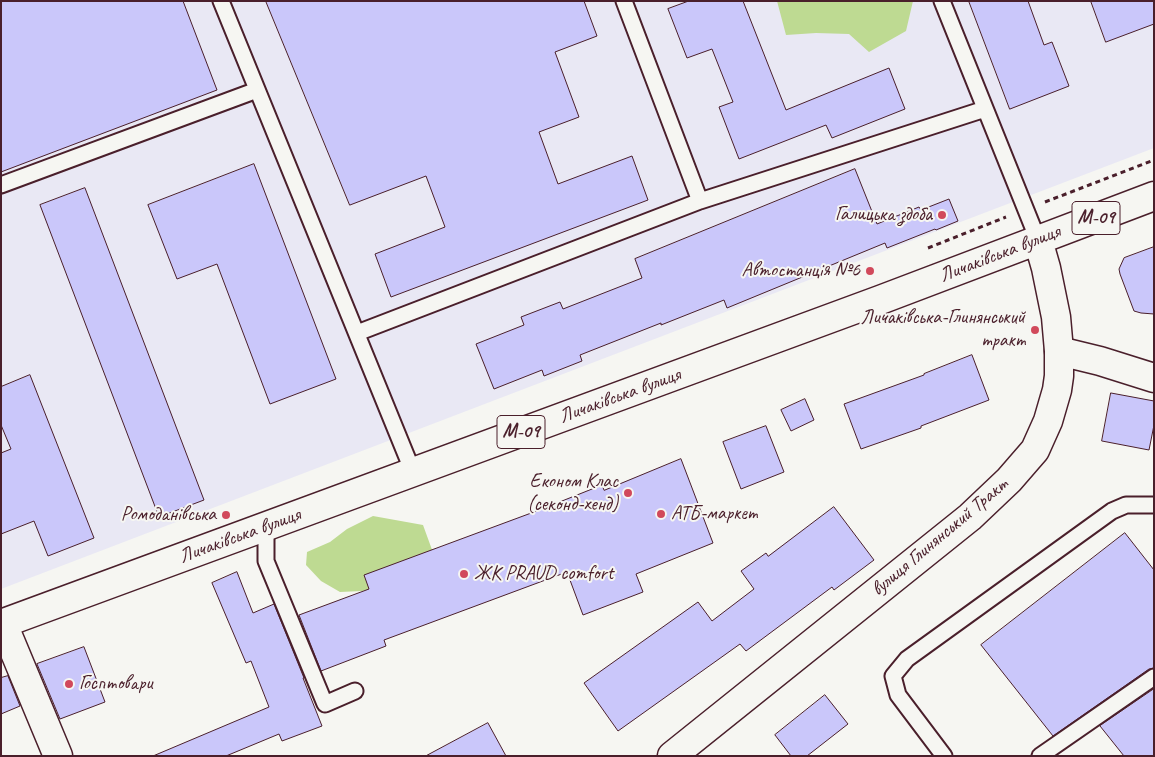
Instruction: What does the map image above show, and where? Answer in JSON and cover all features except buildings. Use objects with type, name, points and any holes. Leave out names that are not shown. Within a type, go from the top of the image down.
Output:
[{"type":"main road","name":"Личаківська вулиця","points":[[2,624],[880,300],[1154,196]]},
{"type":"main road","name":"вулиця Глинянський Тракт","points":[[672,756],[970,517],[1010,480],[1035,450],[1048,421],[1059,376],[1056,317],[1052,293],[1038,240]]},
{"type":"main road","points":[[1059,351],[1100,361],[1154,378]]},
{"type":"main road","points":[[2,624],[58,756]]},
{"type":"lane","points":[[221,1],[413,472]]},
{"type":"lane","points":[[624,1],[700,201]]},
{"type":"lane","points":[[942,1],[1038,240]]},
{"type":"lane","points":[[1,185],[257,90]]},
{"type":"lane","points":[[356,333],[700,201],[985,109]]},
{"type":"lane","points":[[944,756],[898,695],[893,676],[907,659],[1112,511],[1126,505],[1154,505]]},
{"type":"lane","points":[[266,527],[266,561],[325,704],[355,692]]},
{"type":"lane","points":[[1040,756],[1154,677]]},
{"type":"shaded area","points":[[1,1],[1154,1],[1154,148],[1,589]]},
{"type":"green space","points":[[777,1],[913,1],[906,31],[869,52],[849,34],[816,33],[786,35]]},
{"type":"green space","points":[[373,516],[423,525],[435,558],[389,587],[340,592],[321,581],[306,565],[307,552],[330,542],[347,529]]},
{"type":"place","name":"Галицька здоба","points":[[942,215]]},
{"type":"place","name":"Автостанція №6","points":[[870,271]]},
{"type":"place","name":"Личаківська-Глинянський тракт","points":[[1035,330]]},
{"type":"place","name":"Економ Клас (секонд-хенд)","points":[[628,493]]},
{"type":"place","name":"АТБ-маркет","points":[[661,514]]},
{"type":"place","name":"Ромоданівська","points":[[226,515]]},
{"type":"place","name":"ЖК PRAUD comfort","points":[[464,574]]},
{"type":"place","name":"Госптовари","points":[[69,684]]}]
